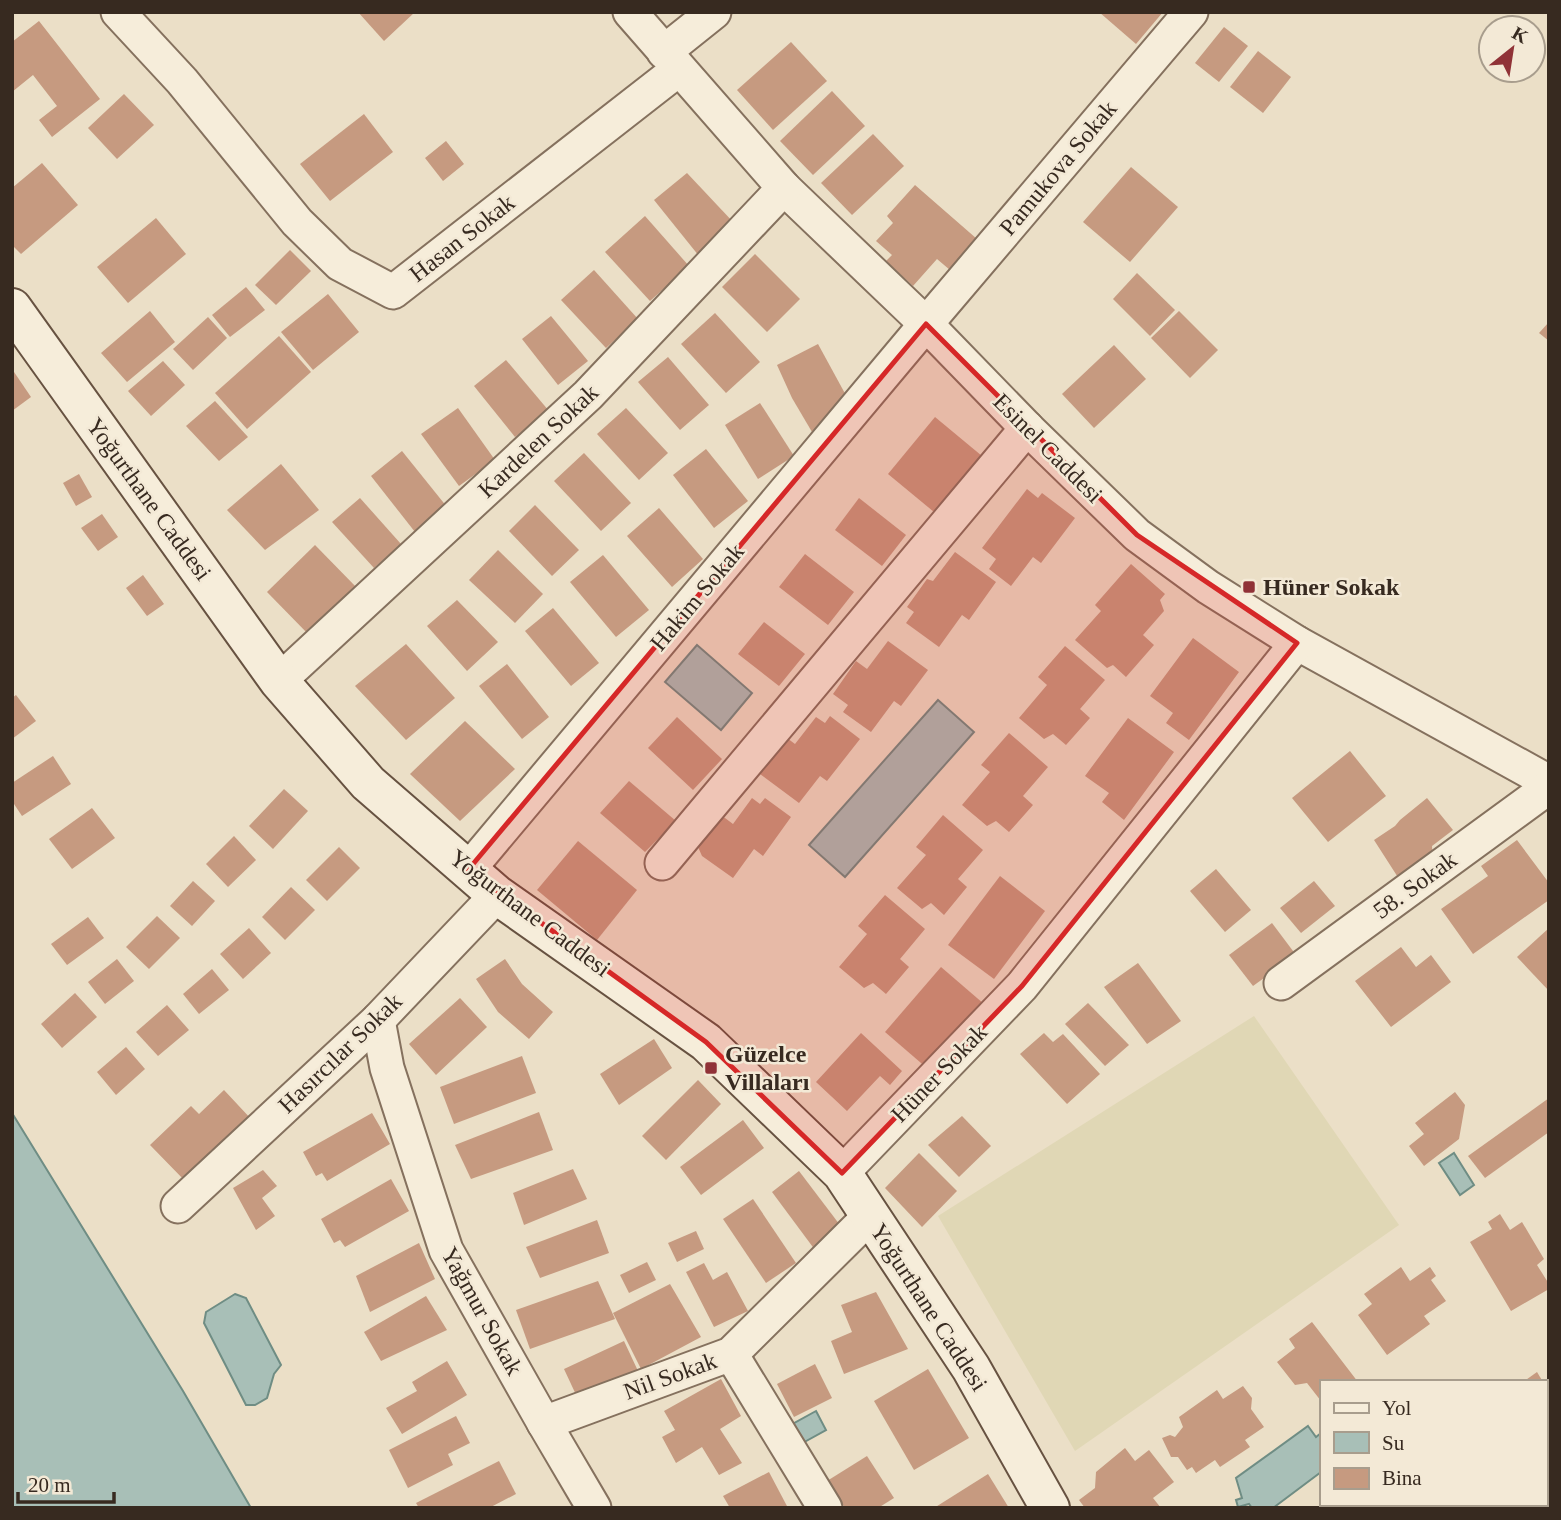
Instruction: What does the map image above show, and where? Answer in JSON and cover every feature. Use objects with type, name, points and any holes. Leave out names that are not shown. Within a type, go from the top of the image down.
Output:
[{"type":"main road","name":"Yoğurthane Caddesi","points":[[12,308],[279,681],[368,783],[497,895],[706,1042],[842,1173],[971,1368],[1050,1508]]},
{"type":"street","name":"Hasan Sokak","points":[[118,12],[182,81],[297,222],[340,264],[393,292],[671,61]]},
{"type":"street","name":"Esinel Caddesi","points":[[630,12],[784,188],[926,324],[1027,428],[1137,535],[1208,587],[1297,643],[1549,785]]},
{"type":"street","points":[[671,61],[714,12]]},
{"type":"street","name":"Pamukova Sokak","points":[[926,324],[1191,12]]},
{"type":"street","name":"Kardelen Sokak","points":[[279,681],[588,395],[784,188]]},
{"type":"street","name":"Hakim Sokak","points":[[468,870],[926,324]]},
{"type":"street","points":[[662,863],[1027,428]]},
{"type":"street","name":"Hüner Sokak","points":[[842,1173],[1022,986],[1297,643]]},
{"type":"street","name":"58. Sokak","points":[[1281,983],[1549,785]]},
{"type":"street","name":"Hasırcılar Sokak","points":[[178,1206],[378,1020],[497,895]]},
{"type":"street","name":"Yağmur Sokak","points":[[378,1020],[387,1068],[446,1250],[594,1508]]},
{"type":"street","name":"Nil Sokak","points":[[544,1423],[731,1354],[870,1216]]},
{"type":"street","points":[[731,1354],[825,1508]]},
{"type":"highlighted area","points":[[926,324],[1137,535],[1297,643],[1022,986],[842,1173],[706,1042],[468,870]]},
{"type":"shaded area","points":[[1254,1016],[1399,1225],[1075,1451],[938,1216]]},
{"type":"water","points":[[697,645],[752,693],[721,730],[665,682]]},
{"type":"water","points":[[938,700],[974,732],[845,877],[809,845]]},
{"type":"water","points":[[12,1113],[183,1391],[251,1508],[12,1508]]},
{"type":"water","points":[[1454,1153],[1474,1185],[1460,1195],[1439,1163]]},
{"type":"water","points":[[235,1294],[246,1298],[281,1365],[274,1374],[267,1398],[255,1405],[246,1405],[204,1323],[206,1312]]},
{"type":"water","points":[[816,1411],[826,1430],[799,1445],[789,1426]]},
{"type":"water","points":[[1308,1426],[1316,1437],[1320,1434],[1320,1473],[1273,1508],[1252,1508],[1249,1504],[1238,1507],[1236,1500],[1242,1498],[1236,1478]]},
{"type":"building","points":[[358,12],[415,12],[384,41]]},
{"type":"building","points":[[1099,12],[1163,12],[1136,44]]},
{"type":"building","points":[[39,21],[100,99],[52,137],[39,120],[57,106],[33,75],[12,92],[12,42]]},
{"type":"building","points":[[1224,27],[1248,46],[1219,82],[1195,63]]},
{"type":"building","points":[[791,42],[827,81],[773,130],[737,90]]},
{"type":"building","points":[[1258,51],[1291,77],[1263,113],[1230,87]]},
{"type":"building","points":[[832,91],[865,126],[813,175],[780,141]]},
{"type":"building","points":[[124,94],[154,125],[117,159],[88,128]]},
{"type":"building","points":[[364,114],[393,152],[330,201],[300,164]]},
{"type":"building","points":[[873,134],[904,166],[852,215],[821,183]]},
{"type":"building","points":[[446,141],[464,164],[443,181],[425,158]]},
{"type":"building","points":[[42,163],[78,205],[21,254],[12,245],[12,188]]},
{"type":"building","points":[[1131,167],[1178,207],[1130,262],[1083,222]]},
{"type":"building","points":[[687,173],[734,223],[699,256],[654,200]]},
{"type":"building","points":[[915,185],[977,239],[950,270],[937,259],[913,286],[886,261],[892,255],[876,241],[893,223],[887,216]]},
{"type":"building","points":[[645,216],[689,266],[650,301],[605,252]]},
{"type":"building","points":[[156,218],[186,254],[128,303],[97,267]]},
{"type":"building","points":[[290,250],[311,271],[276,305],[255,285]]},
{"type":"building","points":[[755,254],[800,299],[767,332],[722,287]]},
{"type":"building","points":[[594,270],[638,319],[606,348],[561,300]]},
{"type":"building","points":[[1137,273],[1175,310],[1150,336],[1113,299]]},
{"type":"building","points":[[246,287],[265,310],[230,337],[212,315]]},
{"type":"building","points":[[328,294],[359,332],[313,370],[281,332]]},
{"type":"building","points":[[150,311],[175,342],[127,382],[101,353]]},
{"type":"building","points":[[1179,311],[1218,350],[1190,378],[1151,338]]},
{"type":"building","points":[[715,313],[760,362],[726,393],[681,344]]},
{"type":"building","points":[[551,316],[588,361],[558,385],[522,339]]},
{"type":"building","points":[[208,317],[227,338],[193,370],[173,349]]},
{"type":"building","points":[[1549,322],[1549,341],[1539,333]]},
{"type":"building","points":[[279,336],[311,372],[247,429],[215,393]]},
{"type":"building","points":[[818,344],[854,410],[812,432],[777,365]]},
{"type":"building","points":[[1114,345],[1146,379],[1094,428],[1062,394]]},
{"type":"building","points":[[668,357],[709,405],[680,430],[638,382]]},
{"type":"building","points":[[506,360],[549,411],[515,437],[474,386]]},
{"type":"building","points":[[163,361],[185,385],[151,416],[128,391]]},
{"type":"building","points":[[12,369],[31,397],[12,411]]},
{"type":"building","points":[[215,401],[248,437],[219,461],[186,426]]},
{"type":"building","points":[[760,403],[794,456],[758,479],[725,425]]},
{"type":"building","points":[[458,408],[495,460],[459,486],[421,434]]},
{"type":"building","points":[[626,408],[668,453],[639,480],[597,434]]},
{"type":"building","points":[[935,417],[982,456],[934,512],[888,474]]},
{"type":"building","points":[[706,449],[748,501],[714,528],[673,475]]},
{"type":"building","points":[[402,451],[447,507],[415,532],[371,476]]},
{"type":"building","points":[[584,453],[631,503],[601,531],[554,481]]},
{"type":"building","points":[[281,464],[319,510],[265,550],[227,510]]},
{"type":"building","points":[[79,474],[92,497],[76,506],[63,483]]},
{"type":"building","points":[[1027,489],[1038,498],[1042,493],[1075,518],[1041,563],[1033,557],[1011,586],[989,569],[996,559],[982,548]]},
{"type":"building","points":[[360,498],[401,544],[374,568],[332,522]]},
{"type":"building","points":[[859,498],[906,535],[882,566],[835,530]]},
{"type":"building","points":[[535,505],[579,550],[552,576],[509,531]]},
{"type":"building","points":[[659,508],[703,559],[672,587],[627,536]]},
{"type":"building","points":[[102,514],[118,537],[98,551],[81,528]]},
{"type":"building","points":[[315,545],[359,590],[311,637],[267,592]]},
{"type":"building","points":[[498,550],[543,594],[515,623],[469,580]]},
{"type":"building","points":[[955,552],[996,582],[969,620],[962,615],[939,647],[906,623],[914,612],[907,607],[927,579],[933,581]]},
{"type":"building","points":[[805,554],[854,592],[828,625],[779,587]]},
{"type":"building","points":[[603,555],[649,610],[616,637],[570,582]]},
{"type":"building","points":[[1131,564],[1165,594],[1160,600],[1164,611],[1143,635],[1154,645],[1126,677],[1113,665],[1107,668],[1075,640],[1101,611],[1095,605]]},
{"type":"building","points":[[143,575],[164,604],[147,616],[126,588]]},
{"type":"building","points":[[457,600],[498,642],[467,671],[427,626]]},
{"type":"building","points":[[553,608],[599,663],[571,686],[525,631]]},
{"type":"building","points":[[764,622],[805,654],[779,686],[738,654]]},
{"type":"building","points":[[1193,638],[1239,672],[1189,740],[1166,723],[1173,713],[1150,696]]},
{"type":"building","points":[[888,641],[928,670],[901,706],[894,701],[871,732],[843,712],[848,705],[833,694],[856,661],[867,669]]},
{"type":"building","points":[[406,644],[455,698],[406,740],[355,686]]},
{"type":"building","points":[[1065,646],[1105,680],[1080,709],[1090,718],[1066,745],[1053,734],[1044,739],[1019,718],[1047,685],[1038,677]]},
{"type":"building","points":[[507,664],[549,717],[522,739],[479,686]]},
{"type":"building","points":[[16,695],[36,721],[12,739],[12,698]]},
{"type":"building","points":[[830,716],[860,739],[827,781],[820,776],[799,803],[760,774],[787,738],[795,744],[816,717],[825,723]]},
{"type":"building","points":[[677,717],[722,759],[693,790],[648,748]]},
{"type":"building","points":[[1128,718],[1174,752],[1124,820],[1102,802],[1109,793],[1085,776]]},
{"type":"building","points":[[465,721],[515,769],[460,821],[410,774]]},
{"type":"building","points":[[1009,733],[1048,767],[1023,796],[1033,805],[1009,832],[996,821],[987,826],[962,805],[990,772],[981,765]]},
{"type":"building","points":[[1350,751],[1386,796],[1328,842],[1292,798]]},
{"type":"building","points":[[53,756],[71,784],[22,816],[12,801],[12,783]]},
{"type":"building","points":[[629,781],[676,821],[645,852],[600,813]]},
{"type":"building","points":[[284,789],[308,811],[273,849],[249,826]]},
{"type":"building","points":[[752,798],[760,804],[765,798],[791,817],[763,856],[754,849],[733,878],[702,856],[698,847],[721,815],[733,824]]},
{"type":"building","points":[[1427,798],[1453,830],[1432,846],[1433,862],[1401,882],[1374,840]]},
{"type":"building","points":[[92,808],[115,838],[72,869],[49,839]]},
{"type":"building","points":[[943,815],[983,850],[958,879],[967,887],[944,915],[931,903],[922,909],[897,888],[926,855],[916,847]]},
{"type":"building","points":[[234,836],[256,860],[228,887],[206,864]]},
{"type":"building","points":[[1517,840],[1549,883],[1549,900],[1473,954],[1441,909],[1488,876],[1481,866]]},
{"type":"building","points":[[578,841],[637,890],[597,940],[537,890]]},
{"type":"building","points":[[339,847],[360,868],[327,901],[306,880]]},
{"type":"building","points":[[1216,869],[1251,910],[1225,932],[1190,891]]},
{"type":"building","points":[[1000,876],[1045,911],[994,979],[948,945]]},
{"type":"building","points":[[193,881],[215,901],[192,926],[170,906]]},
{"type":"building","points":[[1314,881],[1335,906],[1301,933],[1280,908]]},
{"type":"building","points":[[291,887],[315,910],[285,940],[262,917]]},
{"type":"building","points":[[885,895],[925,929],[900,959],[909,967],[886,994],[873,983],[864,988],[839,967],[867,934],[858,926]]},
{"type":"building","points":[[157,916],[180,938],[149,969],[126,947]]},
{"type":"building","points":[[88,917],[104,938],[67,965],[51,944]]},
{"type":"building","points":[[1272,923],[1296,955],[1253,986],[1229,955]]},
{"type":"building","points":[[249,928],[271,953],[243,979],[220,954]]},
{"type":"building","points":[[1549,928],[1549,991],[1517,957]]},
{"type":"building","points":[[1401,947],[1416,967],[1431,955],[1451,982],[1391,1027],[1355,981]]},
{"type":"building","points":[[117,959],[134,981],[105,1004],[88,982]]},
{"type":"building","points":[[505,959],[522,984],[553,1012],[529,1039],[498,1012],[476,979]]},
{"type":"building","points":[[1138,963],[1181,1021],[1147,1044],[1104,987]]},
{"type":"building","points":[[941,967],[984,1004],[928,1069],[885,1032]]},
{"type":"building","points":[[212,969],[229,990],[199,1014],[183,994]]},
{"type":"building","points":[[75,993],[97,1017],[62,1048],[41,1024]]},
{"type":"building","points":[[460,998],[487,1027],[436,1075],[409,1044]]},
{"type":"building","points":[[1088,1003],[1129,1045],[1105,1066],[1065,1024]]},
{"type":"building","points":[[167,1005],[189,1030],[158,1056],[136,1032]]},
{"type":"building","points":[[861,1033],[902,1071],[890,1085],[880,1076],[847,1111],[816,1082]]},
{"type":"building","points":[[1044,1033],[1053,1042],[1063,1034],[1100,1074],[1067,1104],[1020,1054]]},
{"type":"building","points":[[654,1039],[672,1068],[619,1105],[600,1074]]},
{"type":"building","points":[[126,1047],[145,1069],[116,1095],[97,1072]]},
{"type":"building","points":[[522,1056],[536,1093],[454,1124],[440,1087]]},
{"type":"building","points":[[698,1080],[721,1104],[666,1160],[642,1136]]},
{"type":"building","points":[[224,1090],[252,1120],[187,1183],[150,1145],[191,1106],[199,1114]]},
{"type":"building","points":[[1455,1092],[1465,1105],[1459,1139],[1424,1166],[1409,1146],[1424,1134],[1415,1123]]},
{"type":"building","points":[[1549,1098],[1549,1132],[1485,1178],[1468,1156]]},
{"type":"building","points":[[539,1112],[553,1150],[471,1179],[455,1145]]},
{"type":"building","points":[[372,1113],[390,1144],[327,1181],[322,1173],[316,1176],[303,1152]]},
{"type":"building","points":[[962,1116],[991,1146],[959,1177],[928,1145]]},
{"type":"building","points":[[743,1120],[764,1148],[701,1195],[680,1167]]},
{"type":"building","points":[[919,1153],[957,1191],[922,1227],[885,1188]]},
{"type":"building","points":[[573,1169],[587,1199],[524,1225],[513,1193]]},
{"type":"building","points":[[263,1170],[277,1186],[262,1198],[275,1216],[256,1230],[233,1188]]},
{"type":"building","points":[[799,1171],[846,1233],[818,1254],[772,1192]]},
{"type":"building","points":[[391,1179],[409,1211],[345,1247],[340,1240],[334,1243],[321,1219]]},
{"type":"building","points":[[753,1199],[796,1263],[766,1283],[723,1219]]},
{"type":"building","points":[[1500,1214],[1510,1230],[1522,1222],[1544,1259],[1537,1265],[1549,1284],[1549,1289],[1511,1311],[1470,1242],[1492,1229],[1488,1222]]},
{"type":"building","points":[[597,1220],[609,1253],[540,1278],[526,1247]]},
{"type":"building","points":[[696,1231],[704,1249],[677,1262],[668,1243]]},
{"type":"building","points":[[419,1243],[435,1279],[370,1312],[356,1276]]},
{"type":"building","points":[[647,1262],[656,1280],[629,1293],[620,1275]]},
{"type":"building","points":[[704,1263],[713,1280],[727,1272],[748,1311],[714,1327],[686,1272]]},
{"type":"building","points":[[1401,1267],[1410,1281],[1430,1267],[1436,1276],[1431,1280],[1446,1301],[1424,1316],[1430,1324],[1387,1355],[1358,1315],[1372,1304],[1364,1294]]},
{"type":"building","points":[[598,1281],[615,1319],[530,1349],[516,1310]]},
{"type":"building","points":[[670,1284],[701,1337],[641,1369],[613,1313]]},
{"type":"building","points":[[876,1292],[908,1349],[844,1374],[831,1341],[852,1332],[841,1305]]},
{"type":"building","points":[[426,1296],[447,1330],[381,1361],[364,1332]]},
{"type":"building","points":[[1312,1322],[1356,1380],[1320,1380],[1320,1400],[1307,1383],[1295,1385],[1277,1362],[1295,1348],[1289,1339]]},
{"type":"building","points":[[624,1341],[638,1371],[578,1399],[564,1369]]},
{"type":"building","points":[[447,1361],[467,1395],[402,1434],[386,1408],[417,1391],[412,1382]]},
{"type":"building","points":[[815,1364],[832,1398],[794,1417],[777,1384]]},
{"type":"building","points":[[928,1369],[969,1438],[914,1470],[874,1401]]},
{"type":"building","points":[[1537,1372],[1542,1380],[1526,1380]]},
{"type":"building","points":[[721,1379],[741,1416],[720,1429],[742,1463],[719,1475],[702,1447],[676,1463],[662,1437],[675,1430],[664,1411]]},
{"type":"building","points":[[1243,1386],[1252,1398],[1251,1409],[1264,1427],[1245,1440],[1250,1447],[1220,1467],[1215,1460],[1196,1473],[1192,1467],[1187,1470],[1178,1457],[1171,1457],[1162,1438],[1170,1435],[1175,1437],[1183,1427],[1179,1417],[1217,1390],[1223,1399]]},
{"type":"building","points":[[1547,1388],[1549,1390],[1547,1432]]},
{"type":"building","points":[[456,1416],[470,1443],[448,1454],[453,1465],[408,1488],[389,1450]]},
{"type":"building","points":[[1125,1448],[1135,1461],[1149,1450],[1174,1482],[1153,1498],[1161,1508],[1085,1508],[1079,1500],[1095,1488],[1096,1472]]},
{"type":"building","points":[[867,1456],[894,1498],[878,1508],[845,1508],[827,1481]]},
{"type":"building","points":[[499,1461],[516,1494],[489,1508],[419,1508],[416,1503]]},
{"type":"building","points":[[769,1472],[788,1508],[730,1508],[723,1496]]},
{"type":"building","points":[[988,1474],[1009,1508],[934,1508]]},
{"type":"place","name":"Hüner Sokak","points":[[1249,587]]},
{"type":"place","name":"Güzelce Villaları","points":[[711,1068]]}]
